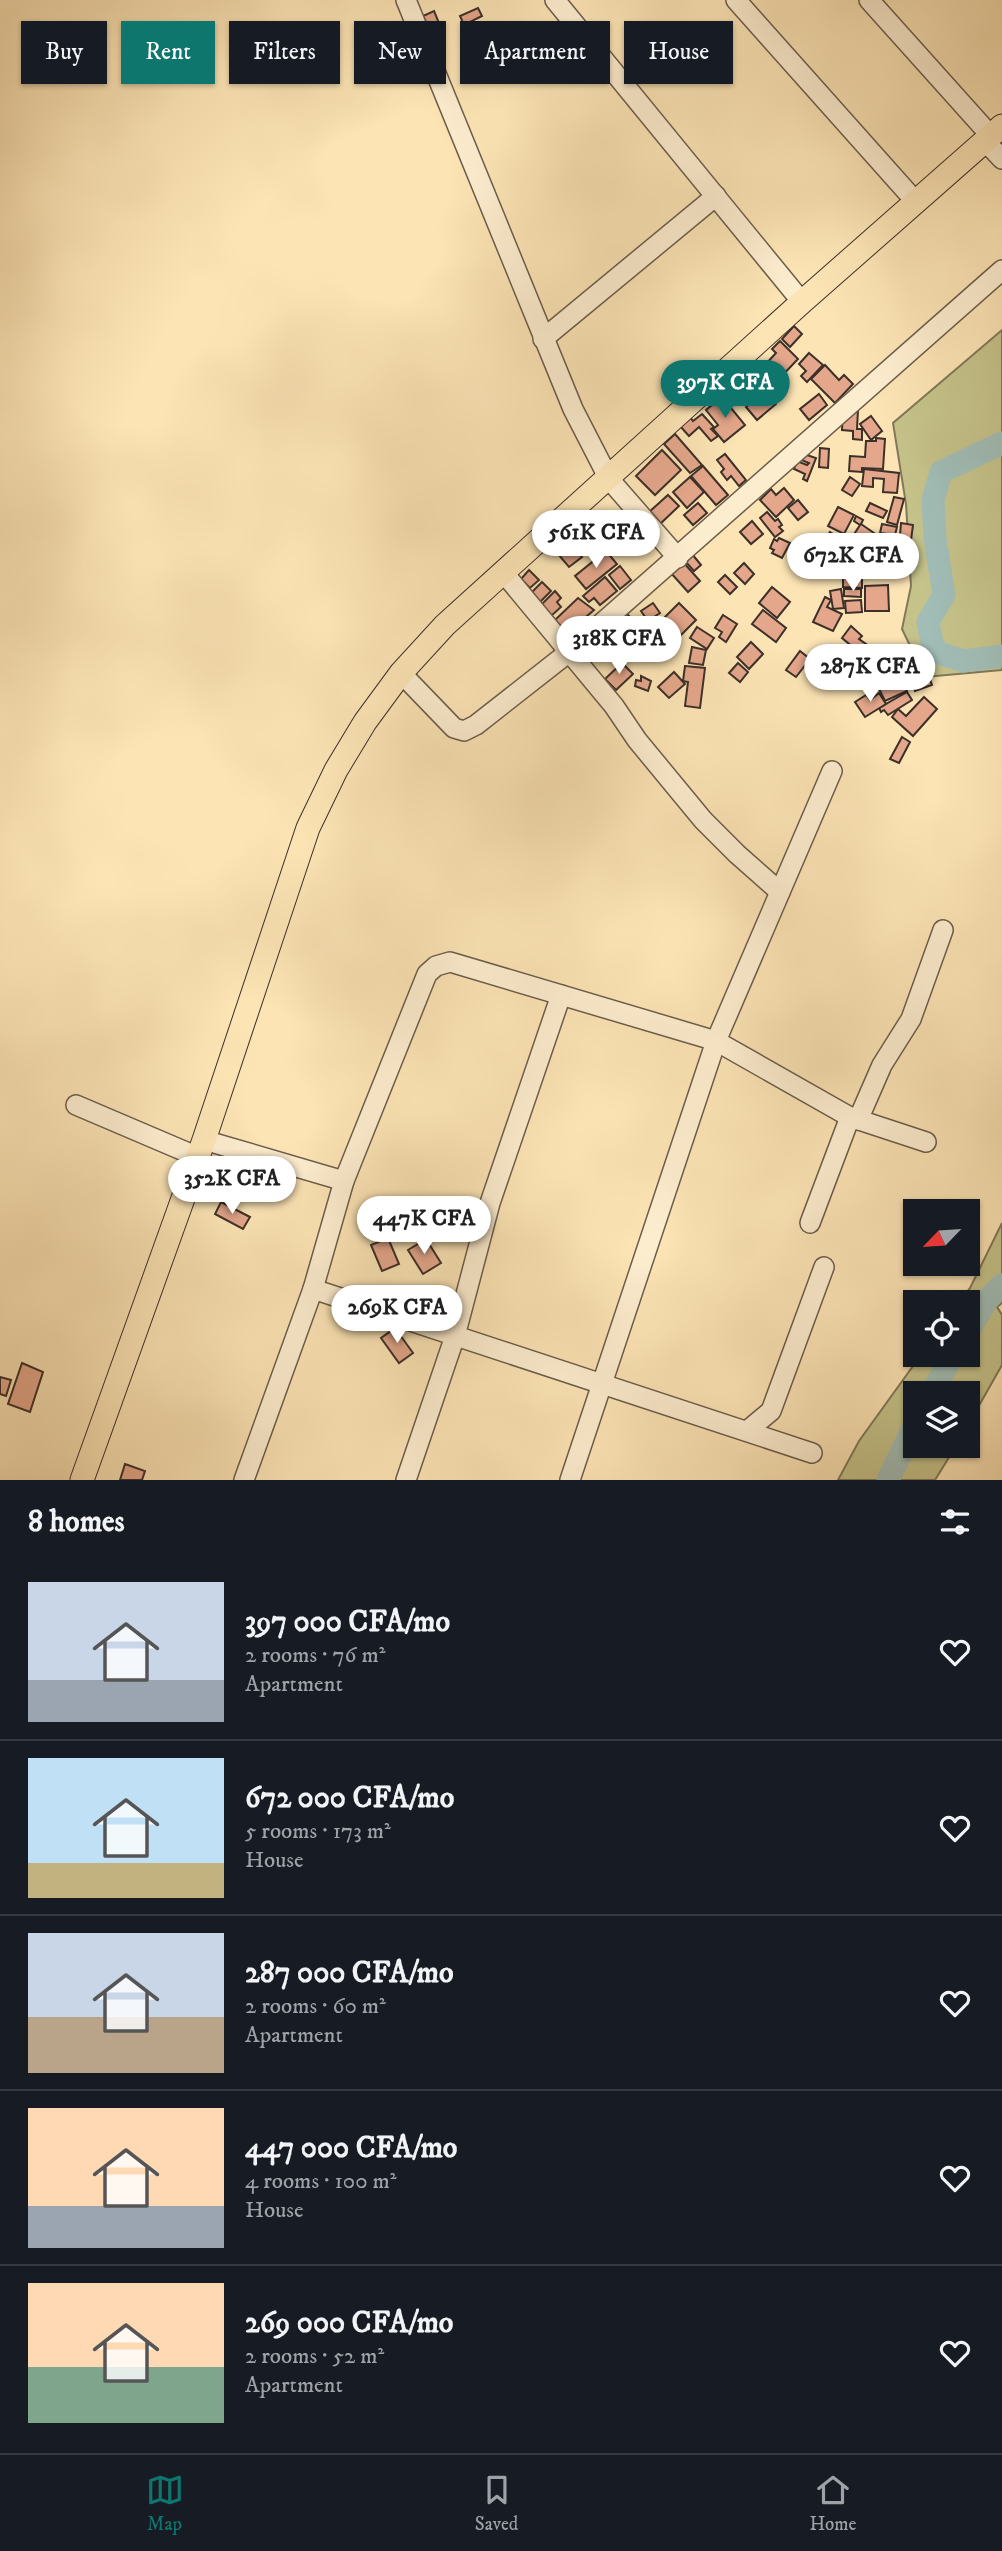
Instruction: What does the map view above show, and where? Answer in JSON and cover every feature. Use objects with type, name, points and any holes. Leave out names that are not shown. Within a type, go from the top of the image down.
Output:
[{"type":"main road","points":[[82,1480],[201,1148],[308,828],[336,770],[365,722],[401,673],[445,625],[802,302],[993,134]]},
{"type":"street","points":[[406,0],[573,408],[609,479],[678,558]]},
{"type":"street","points":[[555,0],[802,302]]},
{"type":"street","points":[[736,0],[916,202]]},
{"type":"street","points":[[869,0],[993,134],[1002,159]]},
{"type":"street","points":[[543,339],[716,196]]},
{"type":"street","points":[[401,673],[454,728],[464,731],[569,652],[1002,270]]},
{"type":"street","points":[[503,572],[703,820],[780,892]]},
{"type":"street","points":[[570,1480],[716,1041],[832,771]]},
{"type":"street","points":[[810,1223],[854,1119],[882,1065],[911,1019],[943,930]]},
{"type":"street","points":[[244,1480],[313,1289],[344,1181],[427,974],[436,966],[450,962],[716,1041],[854,1119],[926,1142]]},
{"type":"street","points":[[406,1480],[455,1336],[490,1203],[561,995]]},
{"type":"street","points":[[76,1105],[201,1148],[344,1181]]},
{"type":"street","points":[[747,1431],[771,1411],[824,1267]]},
{"type":"street","points":[[313,1289],[812,1453]]},
{"type":"shaded area","points":[[1002,330],[1002,670],[925,677],[902,629],[911,586],[906,504],[893,423]]},
{"type":"shaded area","points":[[1002,1223],[1002,1303],[997,1307],[1002,1315],[1002,1365],[980,1404],[980,1381],[903,1381],[903,1458],[949,1458],[935,1480],[838,1480],[859,1441],[912,1367],[980,1367],[980,1290],[968,1290],[976,1276],[980,1276],[980,1268]]},
{"type":"building","points":[[478,8],[482,16],[472,21],[462,21],[460,16]]},
{"type":"building","points":[[434,11],[438,21],[425,21],[423,16]]},
{"type":"building","points":[[794,326],[802,334],[790,347],[782,339]]},
{"type":"building","points":[[780,341],[798,359],[778,380],[764,366],[776,353],[772,349]]},
{"type":"building","points":[[809,353],[823,365],[807,382],[801,376],[806,371],[799,364]]},
{"type":"building","points":[[825,365],[839,380],[844,375],[853,384],[835,403],[811,379]]},
{"type":"building","points":[[765,391],[776,404],[757,420],[746,407]]},
{"type":"building","points":[[819,394],[827,405],[809,420],[800,409]]},
{"type":"building","points":[[722,397],[745,425],[724,442],[713,429],[718,425],[706,410]]},
{"type":"building","points":[[843,409],[858,410],[857,429],[862,429],[862,440],[853,439],[853,431],[842,430]]},
{"type":"building","points":[[702,414],[718,436],[711,441],[699,427],[689,436],[680,426],[690,417],[693,421]]},
{"type":"building","points":[[871,416],[882,431],[871,440],[860,424]]},
{"type":"building","points":[[675,434],[702,465],[690,473],[664,444]]},
{"type":"building","points":[[876,438],[885,439],[883,469],[862,468],[862,472],[849,471],[850,456],[865,457],[866,441],[876,441]]},
{"type":"building","points":[[820,448],[829,449],[828,468],[819,467]]},
{"type":"building","points":[[662,450],[681,470],[655,495],[636,476]]},
{"type":"building","points":[[801,453],[816,458],[807,481],[803,479],[805,474],[794,469],[797,461],[807,465],[809,463],[799,459]]},
{"type":"building","points":[[725,454],[746,480],[739,486],[731,476],[727,480],[721,472],[724,469],[717,460]]},
{"type":"building","points":[[703,466],[728,495],[716,505],[691,476]]},
{"type":"building","points":[[864,469],[899,473],[897,493],[883,492],[884,479],[873,478],[873,487],[862,486]]},
{"type":"building","points":[[690,477],[704,492],[687,508],[673,492]]},
{"type":"building","points":[[850,477],[860,484],[852,496],[842,490]]},
{"type":"building","points":[[784,488],[794,500],[776,517],[760,500],[771,489],[776,495]]},
{"type":"building","points":[[668,495],[679,506],[659,525],[648,513]]},
{"type":"building","points":[[894,497],[904,499],[897,525],[887,522]]},
{"type":"building","points":[[798,500],[808,512],[798,520],[788,508]]},
{"type":"building","points":[[698,503],[707,513],[693,525],[684,515]]},
{"type":"building","points":[[870,503],[887,511],[883,518],[866,511]]},
{"type":"building","points":[[838,507],[854,515],[844,534],[828,526]]},
{"type":"building","points":[[767,512],[782,525],[779,527],[783,531],[775,537],[760,518]]},
{"type":"building","points":[[856,516],[863,520],[861,524],[874,533],[865,548],[851,539],[860,525],[854,521]]},
{"type":"building","points":[[752,521],[763,534],[751,544],[740,532]]},
{"type":"building","points":[[901,523],[913,525],[910,548],[899,547]]},
{"type":"building","points":[[882,524],[897,527],[895,535],[880,533]]},
{"type":"building","points":[[584,530],[595,544],[585,553],[574,539]]},
{"type":"building","points":[[830,532],[846,543],[840,551],[825,540]]},
{"type":"building","points":[[779,538],[790,543],[782,558],[772,553],[774,550],[770,548],[774,539],[777,541]]},
{"type":"building","points":[[570,543],[582,557],[569,567],[557,553]]},
{"type":"building","points":[[606,551],[617,564],[586,589],[575,576]]},
{"type":"building","points":[[692,554],[701,565],[694,571],[684,560]]},
{"type":"building","points":[[683,562],[700,581],[688,592],[671,573]]},
{"type":"building","points":[[744,563],[754,574],[745,584],[734,573]]},
{"type":"building","points":[[620,566],[631,580],[620,589],[609,575]]},
{"type":"building","points":[[843,567],[862,568],[862,588],[843,587]]},
{"type":"building","points":[[529,570],[539,580],[530,588],[521,579]]},
{"type":"building","points":[[725,575],[737,587],[730,594],[718,582]]},
{"type":"building","points":[[605,577],[617,591],[600,605],[594,598],[589,602],[583,596]]},
{"type":"building","points":[[542,582],[551,591],[540,602],[531,593]]},
{"type":"building","points":[[888,585],[889,611],[865,611],[865,586]]},
{"type":"building","points":[[772,587],[790,602],[777,618],[759,603]]},
{"type":"building","points":[[841,589],[844,608],[833,609],[830,591]]},
{"type":"building","points":[[844,589],[861,589],[861,597],[844,596]]},
{"type":"building","points":[[555,591],[561,598],[557,602],[561,607],[551,616],[541,605]]},
{"type":"building","points":[[825,597],[831,600],[827,607],[842,614],[833,631],[813,622]]},
{"type":"building","points":[[578,598],[594,610],[567,633],[554,621]]},
{"type":"building","points":[[861,600],[862,612],[846,613],[845,601]]},
{"type":"building","points":[[653,603],[660,613],[648,621],[641,611]]},
{"type":"building","points":[[679,603],[696,620],[681,635],[664,618]]},
{"type":"building","points":[[763,610],[786,628],[776,642],[752,624]]},
{"type":"building","points":[[626,613],[639,626],[631,634],[618,621]]},
{"type":"building","points":[[723,615],[737,624],[726,642],[719,637],[722,632],[715,628]]},
{"type":"building","points":[[851,626],[862,636],[859,639],[866,644],[859,652],[842,638]]},
{"type":"building","points":[[697,627],[714,638],[707,649],[690,638]]},
{"type":"building","points":[[621,638],[634,648],[622,663],[610,653]]},
{"type":"building","points":[[751,642],[763,654],[749,669],[737,657]]},
{"type":"building","points":[[692,647],[706,650],[703,665],[689,663]]},
{"type":"building","points":[[800,651],[810,659],[796,677],[786,670]]},
{"type":"building","points":[[622,663],[633,674],[616,690],[605,679]]},
{"type":"building","points":[[738,663],[748,672],[740,682],[729,673]]},
{"type":"building","points":[[925,665],[932,685],[915,691],[913,684],[909,686],[906,678],[910,677],[908,671]]},
{"type":"building","points":[[685,666],[705,668],[700,708],[685,706],[688,682],[683,681]]},
{"type":"building","points":[[905,667],[909,675],[905,677],[906,681],[892,686],[887,684],[884,675]]},
{"type":"building","points":[[674,672],[685,684],[669,698],[658,687]]},
{"type":"building","points":[[641,676],[651,681],[648,691],[635,686],[636,680],[641,681]]},
{"type":"building","points":[[903,683],[907,691],[885,701],[879,689],[888,684],[890,689]]},
{"type":"building","points":[[907,692],[912,700],[888,715],[884,710],[881,712],[879,708]]},
{"type":"building","points":[[879,693],[886,704],[865,717],[855,702],[866,695],[870,700]]},
{"type":"building","points":[[924,697],[937,709],[913,736],[892,717],[898,709],[906,716]]},
{"type":"building","points":[[902,737],[910,742],[899,763],[890,759]]},
{"type":"building","points":[[221,1202],[250,1217],[243,1229],[215,1214]]},
{"type":"building","points":[[388,1238],[399,1264],[382,1271],[371,1245]]},
{"type":"building","points":[[426,1239],[441,1263],[423,1274],[408,1250]]},
{"type":"building","points":[[395,1328],[413,1353],[399,1363],[381,1338]]},
{"type":"building","points":[[22,1363],[43,1372],[30,1412],[8,1404]]},
{"type":"building","points":[[0,1377],[11,1380],[6,1396],[0,1394]]},
{"type":"building","points":[[125,1464],[145,1471],[142,1480],[120,1480]]},
{"type":"waterway","points":[[1002,443],[941,472],[933,500],[935,538],[944,595],[928,622],[932,643],[938,653],[964,661],[1002,656]]},
{"type":"waterway","points":[[980,1312],[1002,1285]]},
{"type":"waterway","points":[[938,1381],[946,1367]]},
{"type":"waterway","points":[[888,1480],[903,1449]]}]
